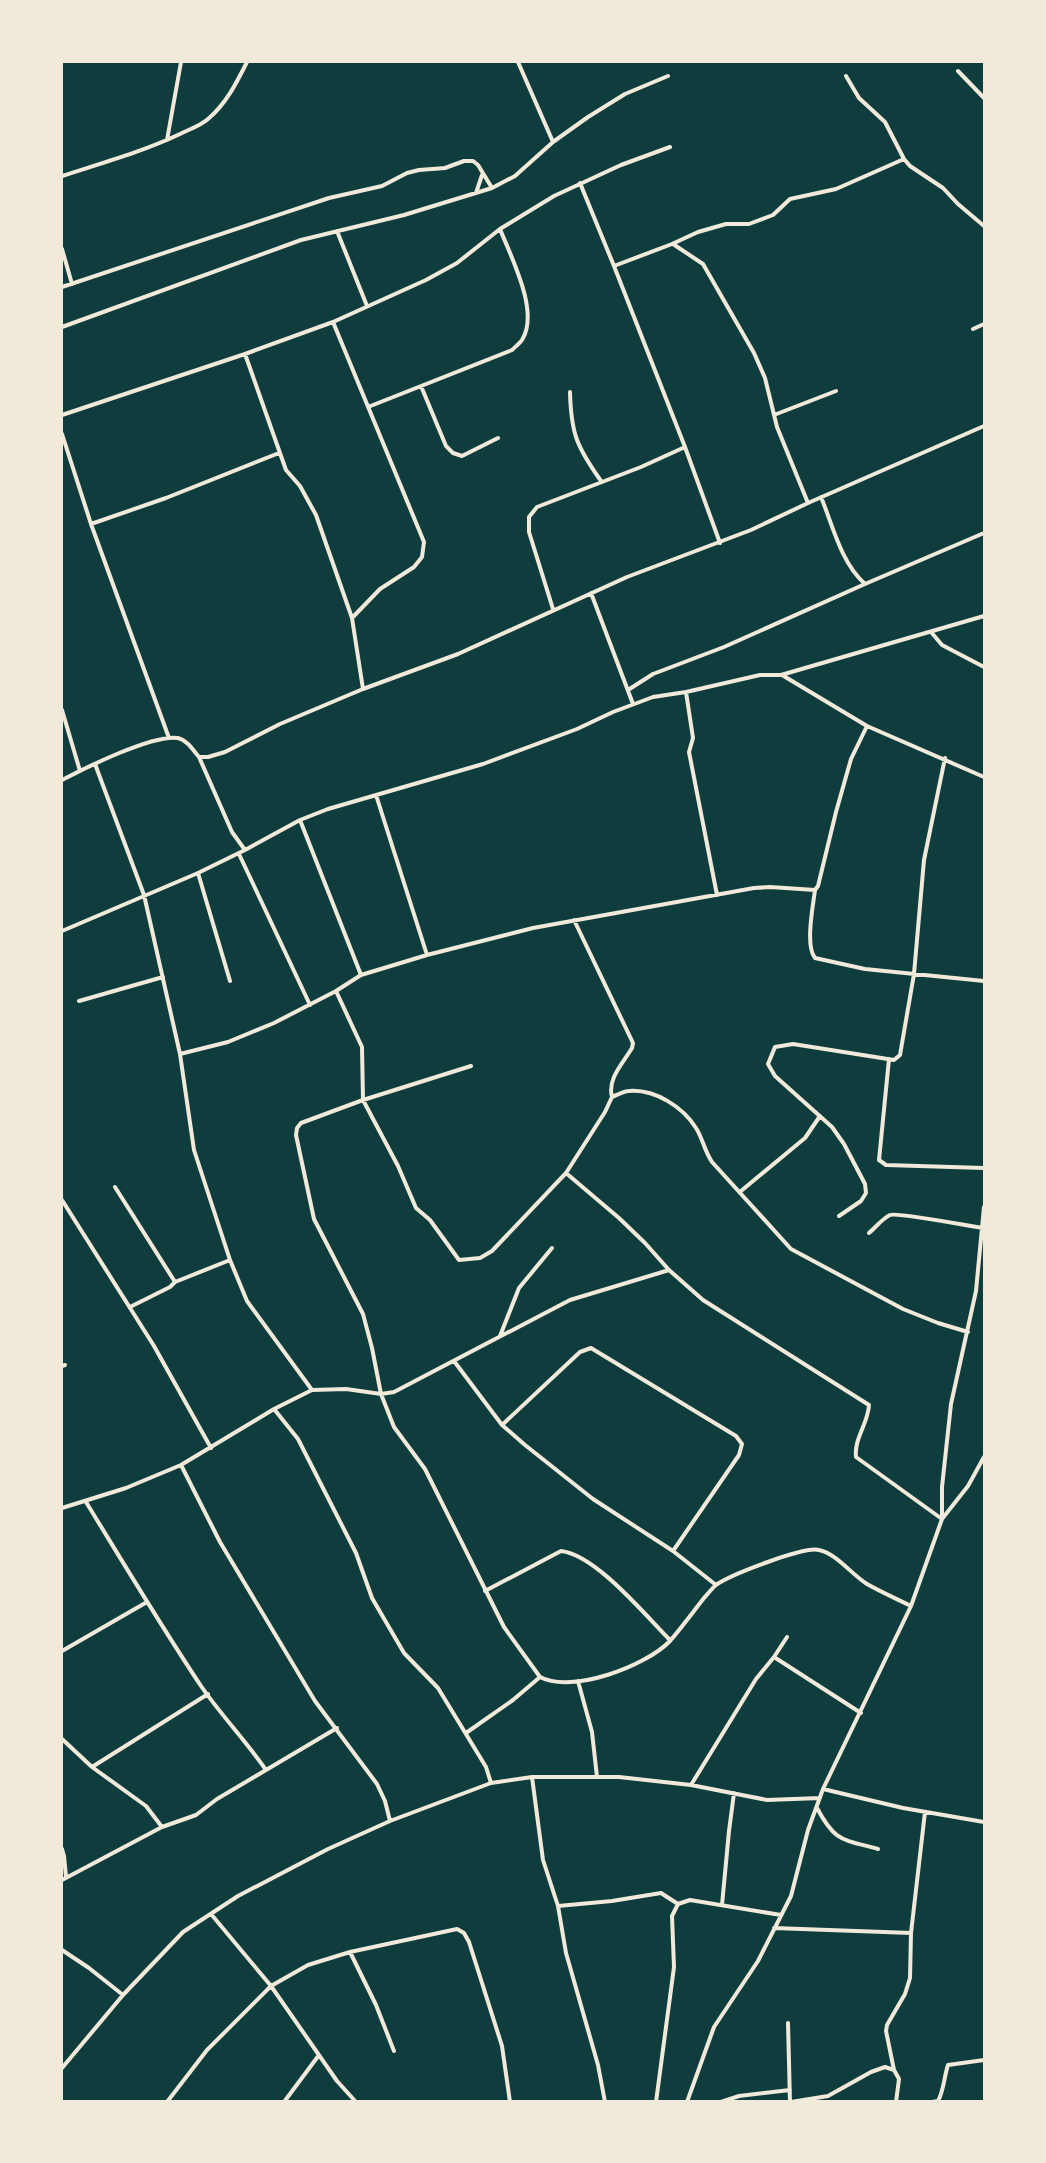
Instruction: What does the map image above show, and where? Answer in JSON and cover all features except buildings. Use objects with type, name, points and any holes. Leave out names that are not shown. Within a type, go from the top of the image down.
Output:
[{"type":"street","points":[[167,140],[181,62]]},
{"type":"street","points":[[62,176],[142,151],[198,127],[210,118],[236,85],[247,62]]},
{"type":"street","points":[[518,62],[553,142]]},
{"type":"street","points":[[958,71],[984,98]]},
{"type":"street","points":[[62,327],[301,240],[404,215],[492,188],[515,176],[553,142],[588,117],[625,94],[668,76]]},
{"type":"street","points":[[846,76],[859,98],[885,122],[910,166],[943,188],[958,204],[982,220],[984,226]]},
{"type":"street","points":[[62,415],[333,322],[426,280],[458,262],[500,229],[554,196],[580,183],[670,147]]},
{"type":"street","points":[[614,266],[707,229],[726,224],[749,224],[773,216],[790,199],[836,189],[904,159]]},
{"type":"street","points":[[62,287],[329,198],[382,186],[407,173],[419,170],[445,168],[464,161],[473,161],[492,188]]},
{"type":"street","points":[[475,194],[482,174]]},
{"type":"street","points":[[580,183],[685,447],[720,543]]},
{"type":"street","points":[[368,407],[512,350],[522,340],[528,323],[527,303],[500,229]]},
{"type":"street","points":[[337,231],[367,306]]},
{"type":"street","points":[[672,244],[703,264],[708,270],[754,353],[765,378],[774,416],[808,503]]},
{"type":"street","points":[[62,249],[72,284]]},
{"type":"street","points":[[333,322],[424,542],[422,557],[414,567],[380,589],[352,618]]},
{"type":"street","points":[[972,329],[984,324]]},
{"type":"street","points":[[245,354],[286,471],[300,486],[316,515],[352,618],[363,689]]},
{"type":"street","points":[[421,386],[446,446],[453,453],[462,456],[498,438]]},
{"type":"street","points":[[774,416],[836,390]]},
{"type":"street","points":[[570,392],[571,420],[575,437],[587,461],[602,481]]},
{"type":"street","points":[[199,757],[225,752],[279,724],[363,689],[458,654],[553,609],[720,543],[984,426]]},
{"type":"street","points":[[62,434],[169,738]]},
{"type":"street","points":[[553,609],[529,532],[529,517],[537,507],[685,447]]},
{"type":"street","points":[[92,524],[166,498],[279,453]]},
{"type":"street","points":[[821,497],[846,560],[865,584]]},
{"type":"street","points":[[628,690],[653,674],[724,646],[984,533]]},
{"type":"street","points":[[591,593],[633,704]]},
{"type":"street","points":[[62,931],[239,854],[300,820],[328,809],[483,764],[577,729],[653,697],[760,675],[781,675],[984,616]]},
{"type":"street","points":[[931,632],[942,645],[984,667]]},
{"type":"street","points":[[781,675],[867,726],[945,758],[984,777]]},
{"type":"street","points":[[686,692],[693,738],[689,752],[717,895]]},
{"type":"street","points":[[62,710],[64,725],[80,771]]},
{"type":"street","points":[[180,1054],[228,1042],[310,1005],[361,975],[427,955],[533,928],[717,895],[770,887],[814,890],[819,886],[851,759],[867,726]]},
{"type":"street","points":[[62,780],[147,743],[169,738],[180,739],[189,745],[199,757],[232,832],[245,850]]},
{"type":"street","points":[[839,1216],[861,1201],[866,1193],[865,1184],[844,1144],[832,1127],[775,1077],[768,1064],[775,1047],[793,1044],[894,1060],[900,1056],[914,974],[924,860],[945,758]]},
{"type":"street","points":[[95,764],[144,895],[180,1054],[194,1150],[230,1260],[247,1301],[312,1390]]},
{"type":"street","points":[[376,795],[427,955]]},
{"type":"street","points":[[300,820],[361,975]]},
{"type":"street","points":[[239,854],[310,1005]]},
{"type":"street","points":[[198,873],[230,981]]},
{"type":"street","points":[[814,890],[810,943],[815,958],[865,969],[984,981]]},
{"type":"street","points":[[336,991],[362,1047],[363,1100],[398,1166],[416,1208],[430,1220],[459,1260],[480,1258],[492,1251],[566,1173],[605,1112],[612,1097],[610,1090],[614,1075],[632,1048],[633,1043],[574,920]]},
{"type":"street","points":[[79,1001],[163,977]]},
{"type":"street","points":[[889,1059],[879,1160],[886,1165],[984,1168]]},
{"type":"street","points":[[471,1066],[363,1100],[301,1123],[296,1135],[315,1219],[363,1314],[381,1394],[394,1427],[425,1469],[504,1627],[540,1677],[548,1682],[559,1683],[617,1672],[656,1652],[670,1640],[716,1585],[803,1550],[817,1549],[829,1553],[866,1583],[912,1606]]},
{"type":"street","points":[[612,1097],[630,1090],[657,1094],[669,1101],[696,1128],[712,1162],[741,1191],[791,1249],[903,1309],[968,1332]]},
{"type":"street","points":[[741,1191],[805,1138],[820,1116]]},
{"type":"street","points":[[566,1173],[645,1243],[669,1270],[703,1300],[869,1405],[869,1415],[855,1447],[856,1456],[942,1519]]},
{"type":"street","points":[[115,1187],[175,1282]]},
{"type":"street","points":[[62,1200],[154,1346],[211,1448]]},
{"type":"street","points":[[687,2102],[714,2027],[758,1961],[791,1896],[808,1830],[823,1789],[912,1606],[942,1519],[942,1487],[951,1404],[976,1291],[984,1207]]},
{"type":"street","points":[[869,1233],[890,1215],[901,1213],[918,1218],[982,1228]]},
{"type":"street","points":[[500,1336],[519,1288],[552,1248]]},
{"type":"street","points":[[130,1307],[175,1282],[230,1260]]},
{"type":"street","points":[[62,1508],[134,1485],[180,1465],[274,1409],[312,1390],[346,1389],[381,1394],[394,1392],[570,1300],[669,1270]]},
{"type":"street","points":[[502,1425],[580,1352],[591,1348],[736,1436],[742,1444],[739,1455],[674,1551]]},
{"type":"street","points":[[454,1361],[502,1425],[592,1499],[674,1551],[716,1585]]},
{"type":"street","points":[[274,1409],[298,1439],[356,1553],[372,1598],[404,1653],[438,1688],[486,1767],[491,1783]]},
{"type":"street","points":[[942,1519],[968,1486],[984,1458]]},
{"type":"street","points":[[180,1465],[220,1542],[315,1701],[377,1784],[385,1801],[390,1821]]},
{"type":"street","points":[[86,1502],[147,1602],[208,1694],[266,1770]]},
{"type":"street","points":[[485,1592],[561,1551],[573,1552],[595,1566],[630,1598],[670,1640]]},
{"type":"street","points":[[62,1651],[147,1602]]},
{"type":"street","points":[[691,1785],[756,1679],[788,1637]]},
{"type":"street","points":[[774,1657],[861,1713]]},
{"type":"street","points":[[466,1733],[513,1700],[540,1677]]},
{"type":"street","points":[[578,1681],[592,1732],[597,1777]]},
{"type":"street","points":[[92,1767],[208,1694]]},
{"type":"street","points":[[62,1880],[162,1827],[196,1815],[217,1799],[337,1728]]},
{"type":"street","points":[[62,1739],[92,1767],[146,1806],[162,1827]]},
{"type":"street","points":[[532,1777],[543,1860],[558,1906],[566,1953],[598,2065],[604,2102]]},
{"type":"street","points":[[62,2068],[123,1995],[183,1932],[238,1896],[278,1875],[390,1821],[491,1783],[532,1777],[619,1777],[691,1785],[767,1800],[820,1798]]},
{"type":"street","points":[[823,1789],[925,1812],[984,1822]]},
{"type":"street","points":[[722,1905],[734,1794]]},
{"type":"street","points":[[816,1807],[827,1827],[836,1836],[878,1849]]},
{"type":"street","points":[[896,2102],[899,2079],[894,2070],[886,2031],[908,1986],[911,1933],[925,1812]]},
{"type":"street","points":[[62,1849],[66,1877]]},
{"type":"street","points":[[558,1906],[612,1901],[661,1893],[678,1904]]},
{"type":"street","points":[[656,2102],[674,1967],[672,1916],[678,1904],[690,1899],[781,1915]]},
{"type":"street","points":[[211,1914],[271,1986],[337,2080],[356,2102]]},
{"type":"street","points":[[774,1928],[911,1933]]},
{"type":"street","points":[[167,2102],[207,2050],[271,1986],[308,1965],[350,1952],[457,1929],[464,1933],[469,1942],[502,2046],[510,2102]]},
{"type":"street","points":[[62,1950],[123,1995]]},
{"type":"street","points":[[350,1952],[376,2005],[394,2051]]},
{"type":"street","points":[[788,2022],[791,2102],[828,2097],[871,2072],[885,2067],[894,2070]]},
{"type":"street","points":[[284,2102],[319,2055]]},
{"type":"street","points":[[932,2102],[938,2101],[942,2094],[948,2065],[984,2060]]},
{"type":"street","points":[[721,2102],[739,2096],[790,2090]]}]
